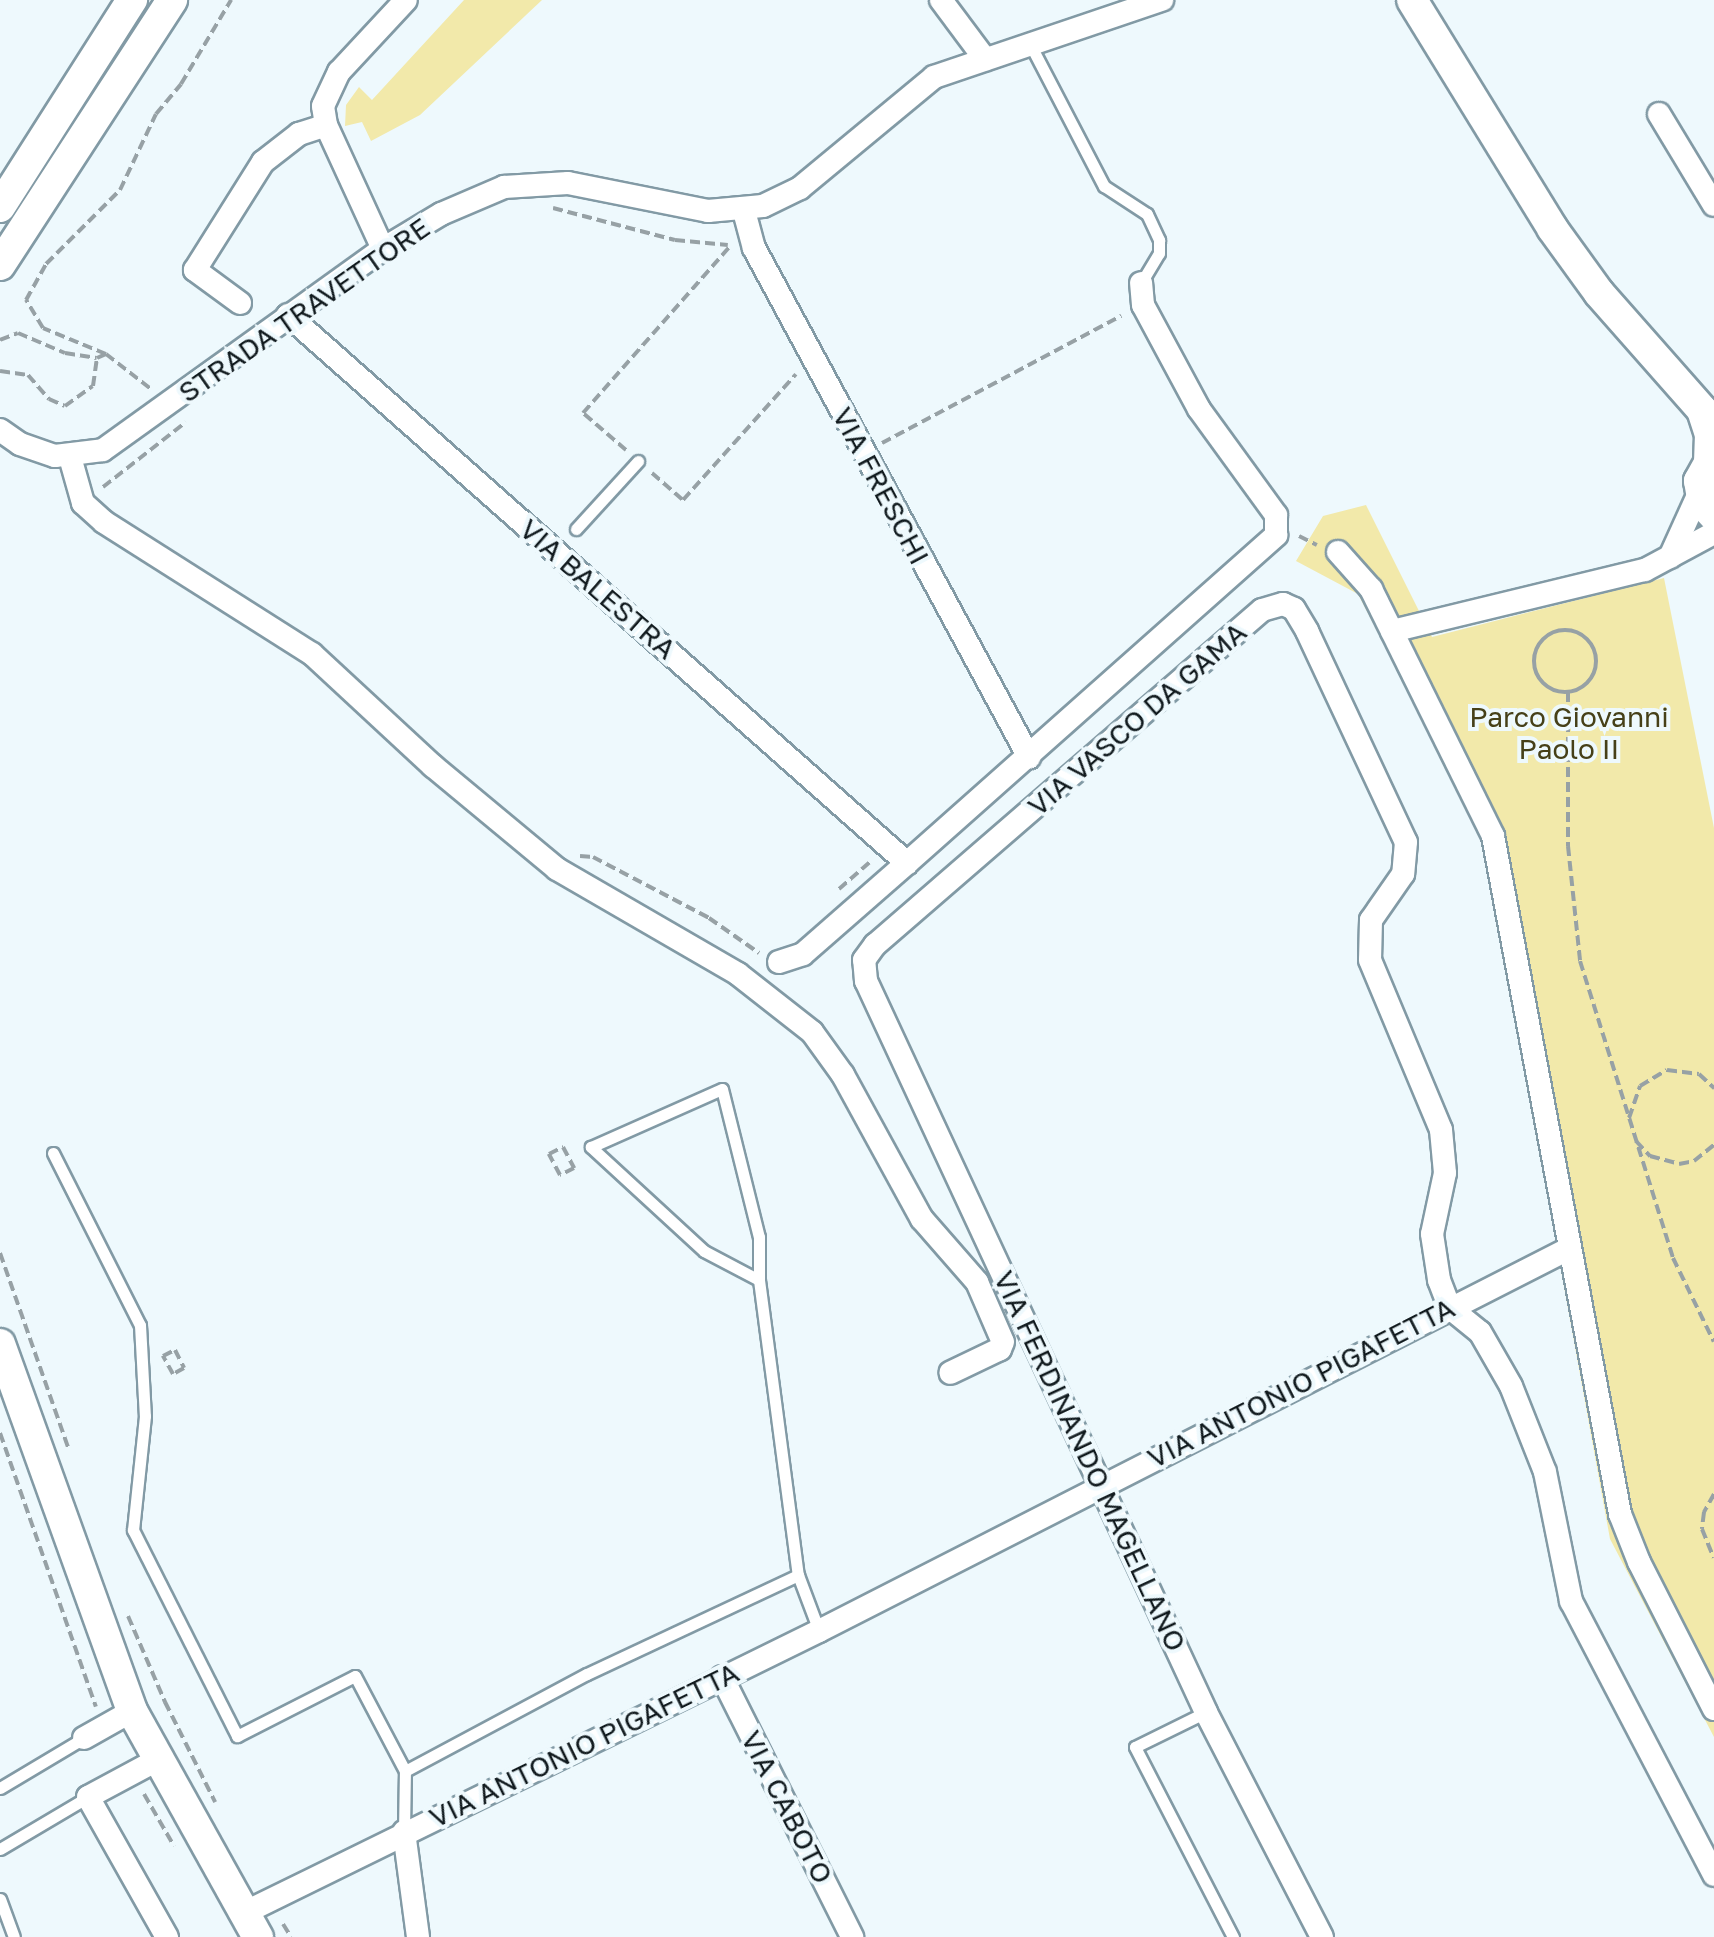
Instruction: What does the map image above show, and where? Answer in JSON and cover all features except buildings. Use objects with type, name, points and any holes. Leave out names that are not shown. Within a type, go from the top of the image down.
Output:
[{"type":"main road","points":[[0,207],[132,0]]},
{"type":"main road","points":[[0,266],[172,0]]},
{"type":"main road","points":[[1412,0],[1552,228],[1600,293],[1702,410],[1710,434],[1707,504]]},
{"type":"main road","points":[[1688,392],[1714,414]]},
{"type":"main road","points":[[0,1344],[132,1711],[251,1925]]},
{"type":"street","points":[[383,249],[326,126],[323,106],[338,72],[406,0]]},
{"type":"street","points":[[941,0],[985,59]]},
{"type":"street","name":"STRADA TRAVETTORE","points":[[70,457],[119,442],[288,315],[383,249],[464,202],[525,184],[581,184],[690,209],[744,211],[800,188],[934,77],[1162,0]]},
{"type":"street","points":[[1659,114],[1714,206]]},
{"type":"street","points":[[240,304],[195,270],[263,162],[299,134],[326,126]]},
{"type":"street","name":"VIA FRESCHI","points":[[744,211],[754,248],[1028,757]]},
{"type":"street","points":[[772,957],[803,954],[1276,535],[1276,515],[1210,425],[1142,294]]},
{"type":"street","name":"VIA BALESTRA","points":[[288,315],[907,864]]},
{"type":"street","points":[[0,430],[39,452],[70,457],[84,502],[126,538],[312,654],[433,766],[558,869],[738,974],[812,1032],[844,1076],[922,1219],[977,1282],[1003,1342],[1000,1349],[950,1374]]},
{"type":"street","points":[[1670,557],[1707,504]]},
{"type":"street","points":[[1392,631],[1645,570],[1714,533]]},
{"type":"street","points":[[1338,552],[1371,588],[1486,817],[1499,857],[1620,1514],[1638,1562],[1714,1709]]},
{"type":"street","name":"VIA VASCO DA GAMA","points":[[866,980],[864,960],[875,944],[1262,610],[1284,604],[1294,610],[1406,842],[1403,874],[1371,920],[1370,960],[1441,1130],[1445,1173],[1432,1234],[1439,1280],[1450,1308]]},
{"type":"street","name":"VIA FERDINANDO MAGELLANO","points":[[866,980],[1206,1712],[1322,1937]]},
{"type":"street","name":"VIA ANTONIO PIGAFETTA","points":[[251,1925],[404,1832],[819,1632],[1100,1484],[1570,1248]]},
{"type":"street","points":[[1450,1308],[1480,1332],[1511,1386],[1545,1472],[1571,1601],[1714,1874]]},
{"type":"street","name":"VIA CABOTO","points":[[722,1678],[852,1937]]},
{"type":"street","points":[[84,1738],[132,1711]]},
{"type":"street","points":[[157,1760],[88,1798],[167,1937]]},
{"type":"street","points":[[404,1832],[418,1937]]},
{"type":"lane","points":[[1031,46],[1104,186],[1148,214],[1159,240],[1159,253],[1142,294]]},
{"type":"lane","points":[[576,529],[638,461]]},
{"type":"lane","points":[[759,1280],[704,1251],[591,1147],[722,1089],[759,1238],[759,1280],[798,1575],[819,1632]]},
{"type":"lane","name":"VIA ANTONIO PIGAFETTA","points":[[53,1153],[140,1325],[144,1416],[133,1530],[237,1736],[355,1676],[405,1772],[404,1832]]},
{"type":"lane","name":"VIA ANTONIO PIGAFETTA","points":[[405,1772],[588,1674],[798,1575]]},
{"type":"lane","points":[[1206,1712],[1135,1748],[1233,1937]]},
{"type":"lane","points":[[0,1788],[84,1738]]},
{"type":"lane","points":[[0,1849],[88,1798]]},
{"type":"lane","points":[[0,1899],[14,1937]]},
{"type":"path","points":[[158,391],[106,354],[43,328],[26,300],[46,264],[120,190],[156,114],[181,84],[231,0]]},
{"type":"path","points":[[544,206],[675,240],[739,244]]},
{"type":"path","points":[[731,245],[583,413],[683,500],[796,374]]},
{"type":"path","points":[[873,448],[1142,294]]},
{"type":"path","points":[[0,340],[18,333],[65,353],[97,358],[106,354]]},
{"type":"path","points":[[0,371],[28,375],[49,399],[65,406],[93,386],[97,358]]},
{"type":"path","points":[[84,502],[197,413]]},
{"type":"path","points":[[1295,532],[1305,542],[1338,552]]},
{"type":"path","points":[[1559,629],[1587,638],[1596,656],[1586,684],[1568,692],[1548,687],[1534,670],[1535,649],[1559,629]]},
{"type":"path","points":[[1568,692],[1568,846],[1580,961],[1673,1258],[1714,1342]]},
{"type":"path","points":[[593,856],[709,918],[758,953],[772,957]]},
{"type":"path","points":[[829,898],[877,856]]},
{"type":"path","points":[[1714,1088],[1699,1074],[1683,1070],[1652,1076],[1632,1100],[1632,1132],[1639,1146],[1664,1162],[1694,1161],[1714,1145]]},
{"type":"path","points":[[563,1147],[574,1168],[560,1174],[549,1154],[563,1147]]},
{"type":"path","points":[[0,1253],[71,1457]]},
{"type":"path","points":[[175,1350],[184,1368],[172,1374],[163,1356],[175,1350]]},
{"type":"path","points":[[1714,1494],[1704,1512],[1702,1529],[1714,1558]]},
{"type":"path","points":[[124,1604],[165,1702],[219,1809]]},
{"type":"green space","points":[[464,0],[542,0],[420,115],[371,141],[362,122],[345,126],[346,105],[359,87],[372,100]]},
{"type":"green space","name":"Parco Giovanni Paolo II","points":[[1366,505],[1432,637],[1664,578],[1714,828],[1714,1737],[1610,1539],[1481,831],[1358,594],[1296,561],[1323,516]]}]
